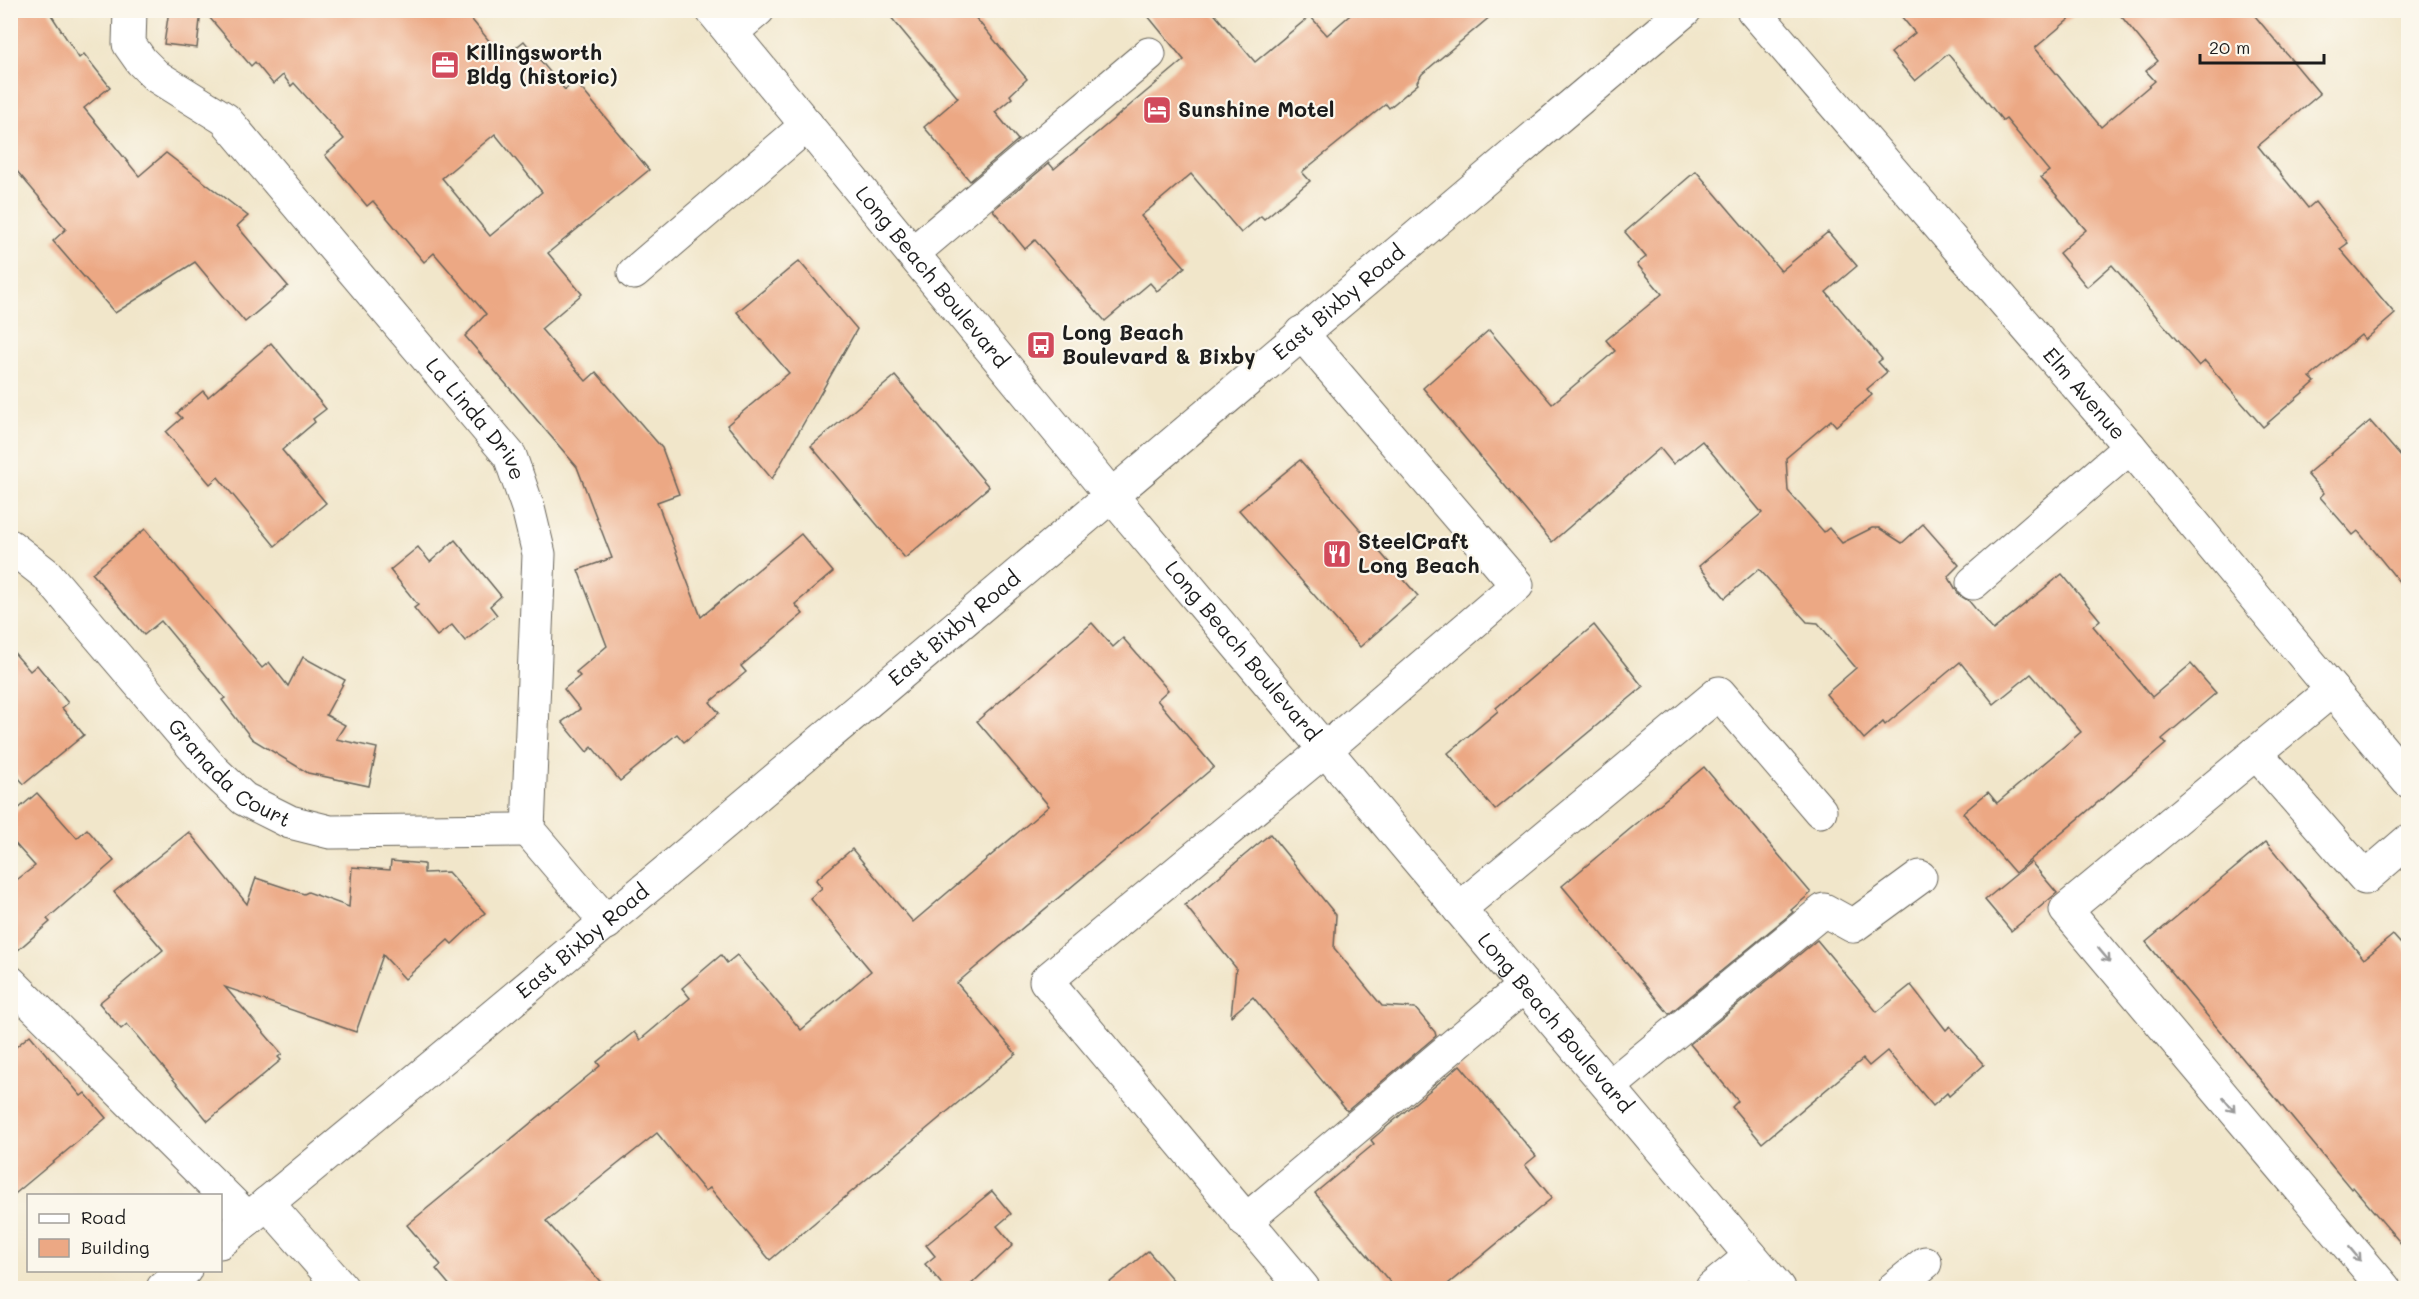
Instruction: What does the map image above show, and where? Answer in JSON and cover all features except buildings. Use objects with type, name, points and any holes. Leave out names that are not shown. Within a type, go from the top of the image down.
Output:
[{"type":"street","name":"La Linda Drive","points":[[130,10],[129,44],[141,61],[156,76],[225,119],[510,456],[528,508],[539,554],[528,830]]},
{"type":"street","points":[[722,22],[758,10]]},
{"type":"street","name":"East Bixby Road","points":[[222,1240],[607,923],[1685,10]]},
{"type":"street","name":"Elm Avenue","points":[[1753,10],[2130,447],[2409,781]]},
{"type":"street","name":"Long Beach Boulevard","points":[[722,22],[1111,495],[1778,1288]]},
{"type":"street","points":[[913,253],[1149,54]]},
{"type":"street","points":[[634,273],[807,125]]},
{"type":"street","points":[[1301,333],[1517,585],[1326,749],[1046,981],[1303,1288]]},
{"type":"street","points":[[1973,583],[2130,447]]},
{"type":"street","name":"Granada Court","points":[[10,546],[47,575],[206,763],[244,799],[290,822],[330,832],[528,830]]},
{"type":"street","points":[[2332,690],[2066,910],[2384,1288]]},
{"type":"street","points":[[1459,909],[1719,693],[1820,811]]},
{"type":"street","points":[[2256,753],[2365,878],[2409,841]]},
{"type":"street","points":[[528,830],[607,923]]},
{"type":"street","points":[[1610,1086],[1824,910],[1853,926],[1920,877]]},
{"type":"street","points":[[10,982],[342,1288]]},
{"type":"street","points":[[1245,1221],[1524,986]]},
{"type":"street","points":[[1713,1288],[1751,1256]]},
{"type":"street","points":[[1894,1288],[1925,1263]]},
{"type":"street","points":[[163,1288],[183,1272]]},
{"type":"place","name":"Killingsworth Bldg (historic)","points":[[445,65]]},
{"type":"place","name":"Sunshine Motel","points":[[1157,110]]},
{"type":"place","name":"Long Beach Boulevard & Bixby","points":[[1041,345]]},
{"type":"place","name":"SteelCraft Long Beach","points":[[1337,554]]}]
